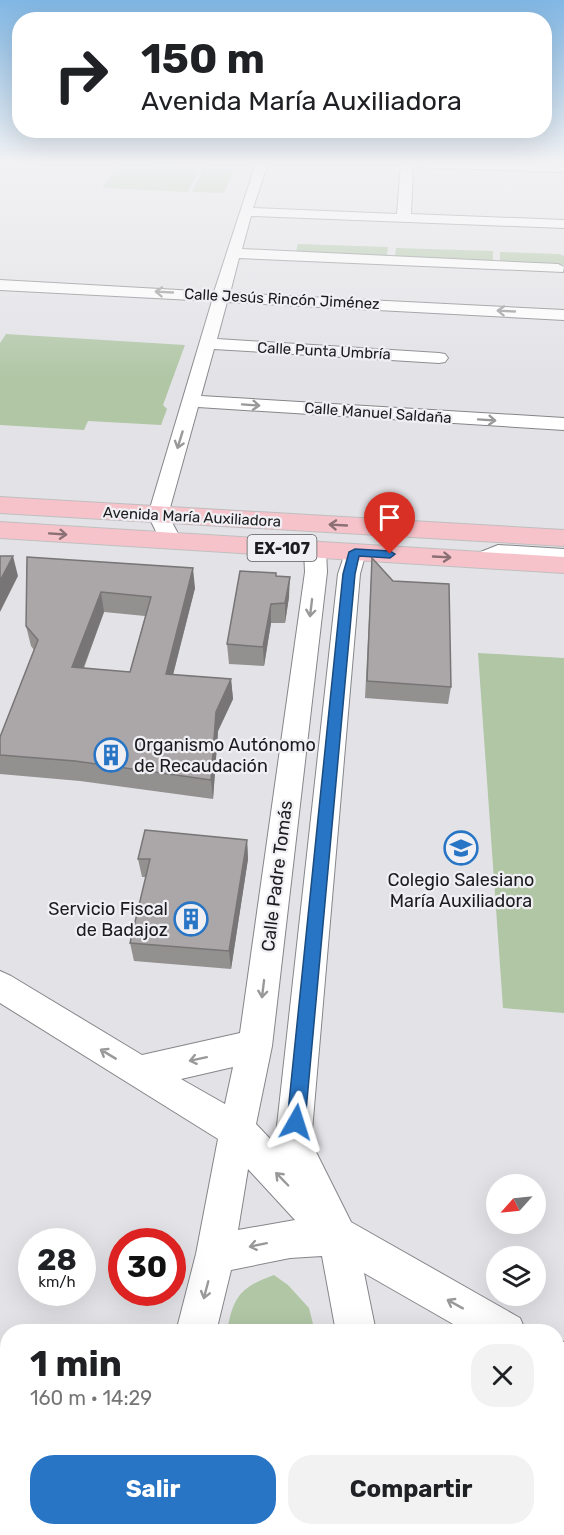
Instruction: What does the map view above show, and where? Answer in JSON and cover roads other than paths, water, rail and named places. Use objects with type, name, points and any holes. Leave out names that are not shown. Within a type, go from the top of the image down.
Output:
[{"type":"main road","name":"Avenida María Auxiliadora","points":[[0,505],[564,538]]},
{"type":"main road","name":"Avenida María Auxiliadora","points":[[0,530],[564,565]]},
{"type":"street","points":[[171,541],[158,515],[239,235]]},
{"type":"street","points":[[234,253],[558,269]]},
{"type":"street","name":"Calle Jesús Rincón Jiménez","points":[[0,285],[564,315]]},
{"type":"street","name":"Calle Punta Umbría","points":[[208,344],[439,358]]},
{"type":"street","name":"Calle Manuel Saldaña","points":[[192,401],[564,424]]},
{"type":"street","name":"Calle Padre Tomás","points":[[198,1324],[215,1254],[237,1130],[255,1046],[316,572],[315,550]]},
{"type":"street","points":[[354,1324],[337,1236],[294,1144],[349,574],[355,552]]},
{"type":"street","points":[[481,560],[498,552],[564,555]]},
{"type":"street","points":[[0,986],[138,1072],[237,1130],[337,1236],[492,1324]]},
{"type":"street","points":[[138,1072],[255,1046]]},
{"type":"street","points":[[215,1254],[290,1239],[337,1236]]},
{"type":"place","name":"Organismo Autónomo de Recaudación","points":[[111,755]]},
{"type":"place","name":"Colegio Salesiano María Auxiliadora","points":[[461,848]]},
{"type":"place","name":"Servicio Fiscal de Badajoz","points":[[191,919]]}]
